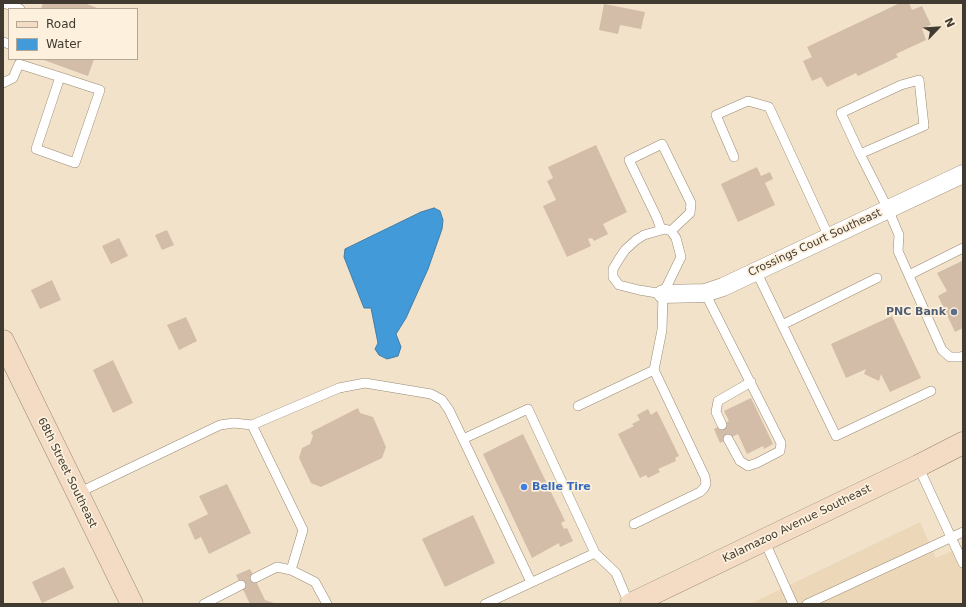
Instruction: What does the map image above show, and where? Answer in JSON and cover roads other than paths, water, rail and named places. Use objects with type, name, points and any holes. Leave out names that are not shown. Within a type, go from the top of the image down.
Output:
[{"type":"main road","name":"68th Street Southeast","points":[[3,341],[132,604]]},
{"type":"main road","name":"Kalamazoo Avenue Southeast","points":[[630,604],[963,443]]},
{"type":"street","name":"Crossings Court Southeast","points":[[663,294],[705,293],[756,272],[963,174]]},
{"type":"lane","points":[[4,3],[18,8]]},
{"type":"lane","points":[[3,83],[13,78],[18,62],[100,90],[75,163],[36,149],[60,77]]},
{"type":"lane","points":[[860,154],[924,126],[919,80],[900,85],[841,113],[860,154],[888,209],[899,235],[898,251],[942,350],[950,357],[963,356]]},
{"type":"lane","points":[[734,157],[716,115],[748,101],[769,107],[829,237]]},
{"type":"lane","points":[[634,524],[700,492],[706,484],[705,477],[654,370],[662,330],[663,294],[681,257],[676,238],[666,230],[657,218],[629,160],[662,144],[691,203],[690,213],[666,230],[644,235],[636,240],[622,254],[613,269],[614,277],[619,285],[663,294]]},
{"type":"lane","points":[[909,275],[963,248]]},
{"type":"lane","points":[[756,272],[836,436],[931,391]]},
{"type":"lane","points":[[782,325],[877,278]]},
{"type":"lane","points":[[705,293],[778,436],[781,443],[780,451],[748,466],[740,461],[728,439]]},
{"type":"lane","points":[[578,406],[654,370]]},
{"type":"lane","points":[[722,425],[716,412],[718,401],[751,382]]},
{"type":"lane","points":[[78,493],[220,425],[234,423],[252,425],[339,388],[365,383],[431,394],[442,400],[449,410],[531,582]]},
{"type":"lane","points":[[463,439],[528,409],[595,553],[616,574],[630,604]]},
{"type":"lane","points":[[252,425],[303,530],[291,570]]},
{"type":"lane","points":[[918,466],[963,563]]},
{"type":"lane","points":[[807,604],[963,532]]},
{"type":"lane","points":[[764,540],[793,604]]},
{"type":"lane","points":[[485,604],[595,553]]},
{"type":"lane","points":[[255,578],[277,567],[291,570],[316,582],[327,604]]},
{"type":"lane","points":[[204,604],[241,585]]},
{"type":"water","points":[[434,208],[440,211],[443,220],[442,229],[428,269],[406,318],[396,334],[401,347],[398,356],[387,359],[379,355],[375,349],[378,343],[371,308],[364,308],[344,257],[345,249],[421,212]]},
{"type":"place","name":"PNC Bank","points":[[954,312]]},
{"type":"place","name":"Belle Tire","points":[[524,487]]}]
